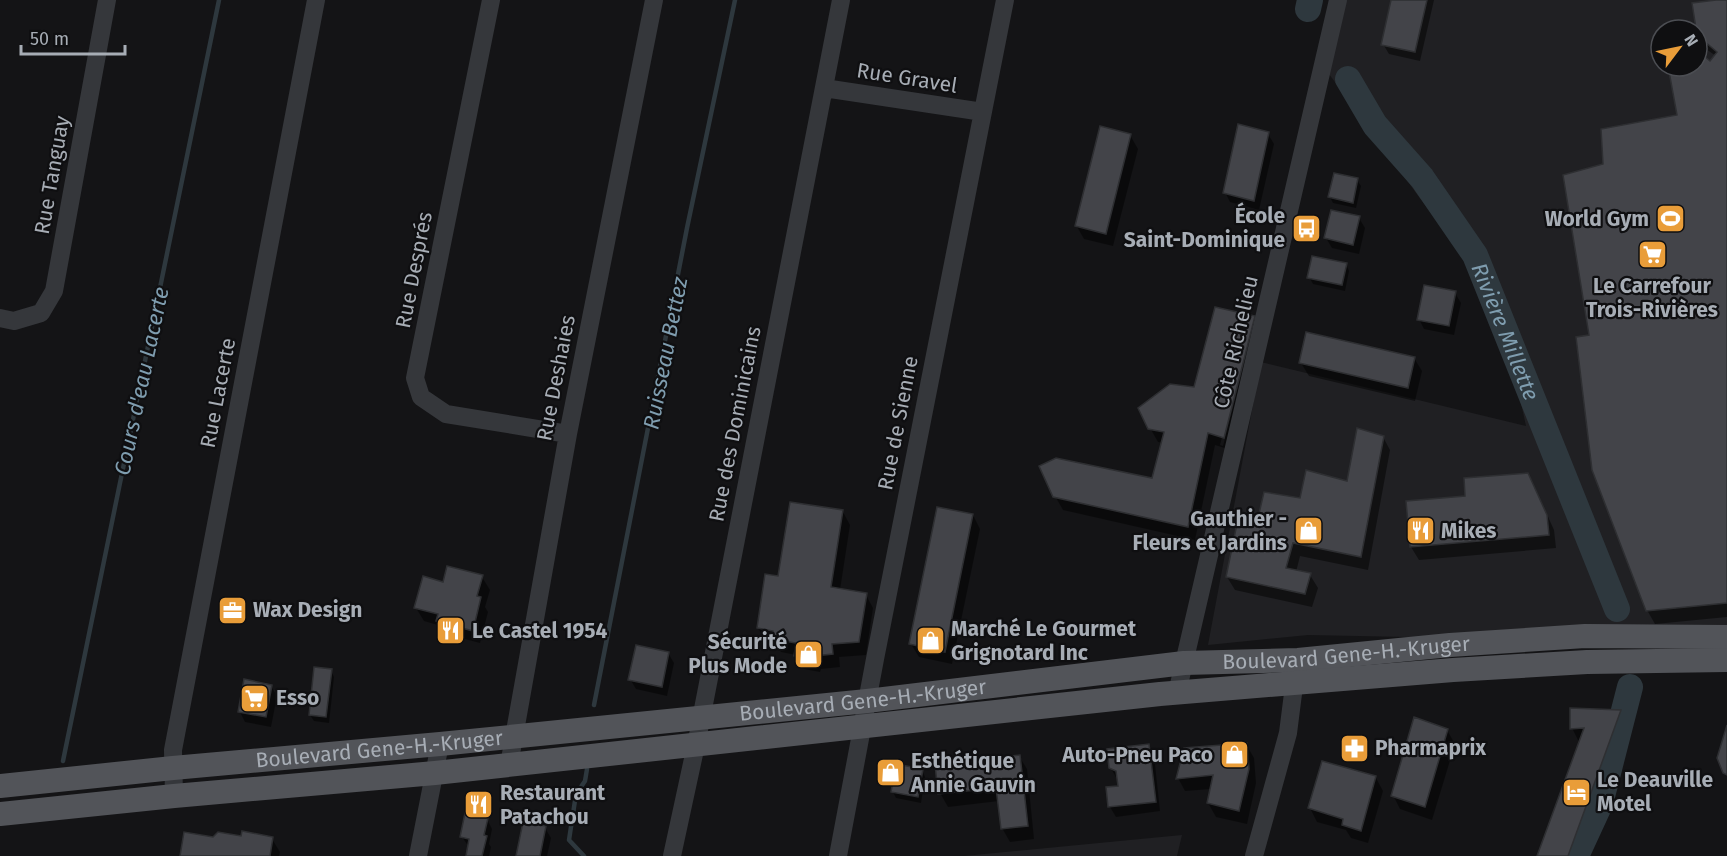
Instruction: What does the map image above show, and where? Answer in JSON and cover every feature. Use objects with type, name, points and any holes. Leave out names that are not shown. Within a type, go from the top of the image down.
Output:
[{"type":"main road","name":"Boulevard Gene-H.-Kruger","points":[[0,786],[867,701],[1184,663],[1298,660],[1450,645],[1585,636],[1727,637]]},
{"type":"main road","name":"Boulevard Gene-H.-Kruger","points":[[0,814],[435,773],[1177,693],[1453,670],[1587,662],[1727,660]]},
{"type":"street","name":"Rue Tanguay","points":[[0,318],[14,321],[41,313],[54,291],[107,0]]},
{"type":"street","name":"Rue Lacerte","points":[[174,796],[173,750],[316,0]]},
{"type":"street","name":"Rue Després","points":[[491,0],[415,378],[421,397],[446,414],[568,434]]},
{"type":"street","name":"Rue Deshaies","points":[[509,765],[568,434],[654,0]]},
{"type":"street","name":"Rue des Dominicains","points":[[672,856],[696,745],[841,0]]},
{"type":"street","name":"Rue de Sienne","points":[[838,856],[1005,0]]},
{"type":"street","name":"Côte Richelieu","points":[[1177,693],[1338,0]]},
{"type":"street","name":"Rue Gravel","points":[[824,88],[982,112]]},
{"type":"street","points":[[1254,856],[1288,733],[1298,660]]},
{"type":"street","points":[[418,856],[440,744]]},
{"type":"shaded area","points":[[1342,0],[1727,0],[1727,637],[1457,638],[1308,635],[1208,645],[1261,362],[1526,426],[1499,303],[1329,74]]},
{"type":"shaded area","points":[[1182,835],[1177,856],[964,856]]},
{"type":"building","points":[[1391,0],[1427,0],[1415,52],[1381,45]]},
{"type":"building","name":"Le Carrefour Trois-Rivières","points":[[1727,0],[1727,603],[1646,611],[1592,470],[1576,337],[1589,335],[1563,175],[1603,164],[1601,129],[1677,115],[1670,78],[1709,78],[1709,60],[1717,52],[1709,45],[1709,18],[1694,18],[1692,3]]},
{"type":"building","points":[[1238,124],[1269,132],[1254,201],[1223,193]]},
{"type":"building","points":[[1100,126],[1131,134],[1106,234],[1075,226]]},
{"type":"building","points":[[1334,173],[1358,178],[1353,203],[1328,197]]},
{"type":"building","points":[[1331,210],[1360,216],[1353,245],[1324,238]]},
{"type":"building","points":[[1312,256],[1347,263],[1342,285],[1307,278]]},
{"type":"building","points":[[1424,285],[1456,291],[1449,326],[1417,320]]},
{"type":"building","points":[[1215,307],[1255,316],[1224,438],[1208,433],[1188,527],[1053,497],[1039,466],[1056,458],[1152,478],[1164,432],[1148,429],[1138,408],[1170,384],[1194,387]]},
{"type":"building","points":[[1306,332],[1415,357],[1408,388],[1299,363]]},
{"type":"building","points":[[1357,428],[1384,436],[1361,557],[1293,543],[1286,568],[1311,573],[1305,594],[1226,577],[1239,514],[1258,518],[1264,492],[1300,498],[1306,470],[1347,481]]},
{"type":"building","points":[[1528,473],[1547,515],[1549,535],[1410,547],[1406,501],[1465,496],[1464,478]]},
{"type":"building","points":[[790,502],[843,510],[831,587],[867,593],[859,642],[832,644],[833,654],[814,656],[813,659],[794,656],[796,643],[772,639],[773,631],[757,628],[765,574],[778,576]]},
{"type":"building","points":[[937,507],[973,514],[945,652],[909,644]]},
{"type":"building","points":[[447,566],[483,575],[477,596],[481,597],[473,631],[436,621],[438,614],[414,608],[423,576],[443,582]]},
{"type":"building","points":[[636,645],[669,652],[662,687],[628,680]]},
{"type":"building","points":[[314,667],[332,669],[326,717],[309,715]]},
{"type":"building","name":"Esso","points":[[244,679],[272,685],[266,717],[238,712]]},
{"type":"building","name":"Le Deauville Motel","points":[[1570,708],[1621,710],[1568,856],[1537,856],[1584,728],[1570,729]]},
{"type":"building","points":[[1414,717],[1448,729],[1425,807],[1391,796]]},
{"type":"building","points":[[1727,725],[1727,775],[1723,773],[1717,758]]},
{"type":"building","points":[[1247,743],[1249,769],[1239,811],[1207,803],[1213,775],[1176,779],[1184,748]]},
{"type":"building","points":[[1149,744],[1156,802],[1108,807],[1106,787],[1118,786],[1116,771],[1109,768],[1107,749]]},
{"type":"building","points":[[1020,755],[1028,826],[1001,829],[996,788],[938,794],[935,764]]},
{"type":"building","points":[[1322,761],[1376,776],[1361,831],[1342,825],[1343,819],[1308,808]]},
{"type":"building","points":[[896,764],[923,769],[918,797],[891,792]]},
{"type":"building","points":[[465,813],[488,818],[484,835],[487,836],[482,856],[466,856],[469,839],[460,837]]},
{"type":"building","points":[[523,822],[546,826],[540,856],[516,856]]},
{"type":"building","points":[[242,831],[273,837],[270,856],[180,856],[184,832],[213,837],[218,832],[241,836]]},
{"type":"waterway","name":"Cours d'eau Lacerte","points":[[63,761],[219,0]]},
{"type":"waterway","name":"Ruisseau Bettez","points":[[594,705],[687,228],[735,0]]},
{"type":"waterway","name":"Rivière Millette","points":[[1308,9],[1310,0]]},
{"type":"waterway","name":"Rivière Millette","points":[[1348,79],[1375,125],[1422,178],[1475,255],[1617,609]]},
{"type":"waterway","name":"Rivière Millette","points":[[1576,856],[1600,804],[1630,687]]},
{"type":"waterway","name":"Ruisseau Bettez","points":[[584,856],[569,840],[576,794],[585,781],[587,769]]},
{"type":"place","name":"World Gym","points":[[1670,219]]},
{"type":"place","name":"École Saint-Dominique","points":[[1306,228]]},
{"type":"place","name":"Le Carrefour Trois-Rivières","points":[[1652,255]]},
{"type":"place","name":"Gauthier - Fleurs et Jardins","points":[[1308,531]]},
{"type":"place","name":"Mikes","points":[[1420,531]]},
{"type":"place","name":"Wax Design","points":[[232,610]]},
{"type":"place","name":"Le Castel 1954","points":[[451,631]]},
{"type":"place","name":"Marché Le Gourmet Grignotard Inc","points":[[930,641]]},
{"type":"place","name":"Sécurité Plus Mode","points":[[808,654]]},
{"type":"place","name":"Esso","points":[[255,698]]},
{"type":"place","name":"Pharmaprix","points":[[1354,748]]},
{"type":"place","name":"Auto-Pneu Paco","points":[[1234,755]]},
{"type":"place","name":"Esthétique Annie Gauvin","points":[[890,773]]},
{"type":"place","name":"Le Deauville Motel","points":[[1576,792]]},
{"type":"place","name":"Restaurant Patachou","points":[[479,805]]}]
